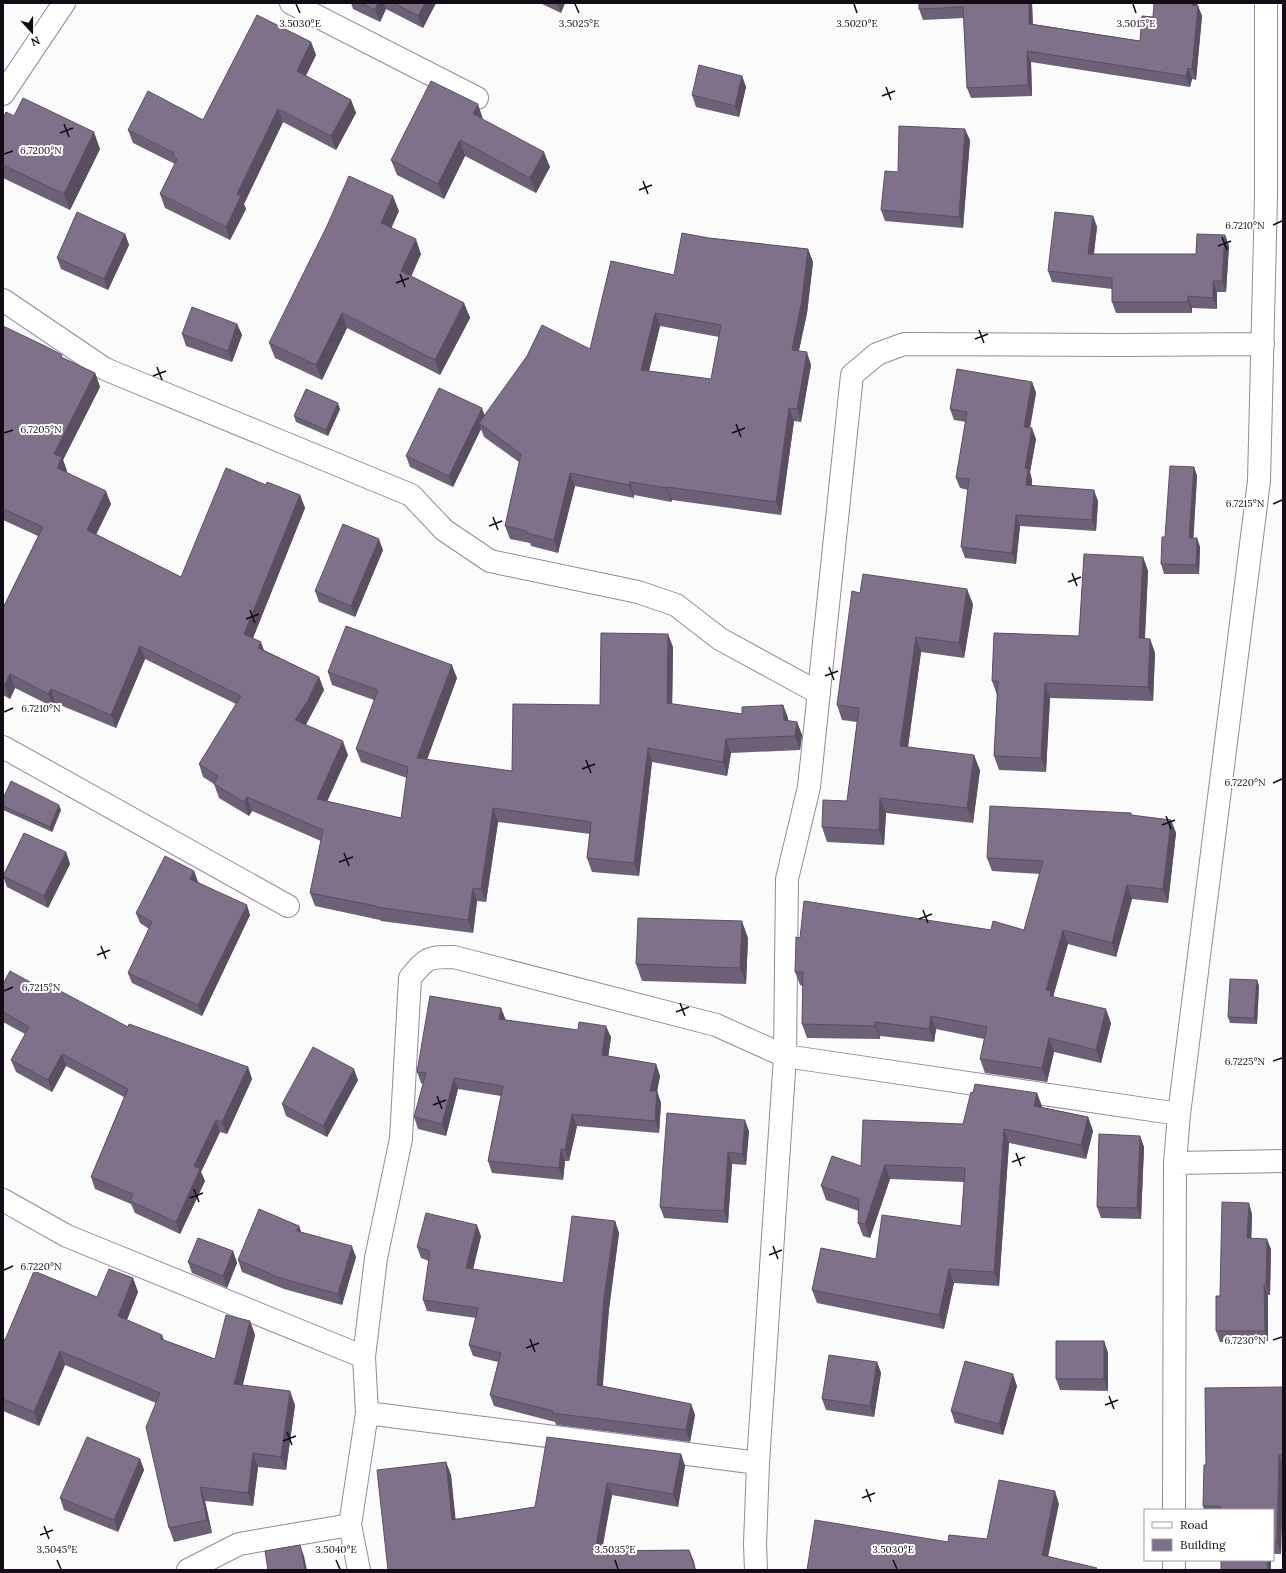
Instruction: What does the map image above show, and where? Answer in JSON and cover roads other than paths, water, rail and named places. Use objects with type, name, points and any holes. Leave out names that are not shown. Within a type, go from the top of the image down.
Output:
[{"type":"street","points":[[3,94],[64,3]]},
{"type":"street","points":[[291,3],[477,98]]},
{"type":"street","points":[[1174,1509],[1176,1163],[1179,1114],[1259,481],[1272,8]]},
{"type":"street","points":[[3,300],[105,369],[411,495],[444,530],[490,561],[638,592],[676,605],[720,638],[819,693]]},
{"type":"street","points":[[756,1570],[755,1544],[758,1463],[785,1056],[787,879],[809,787],[852,375],[877,354],[904,344],[1263,344]]},
{"type":"street","points":[[3,747],[288,906]]},
{"type":"street","points":[[359,1570],[350,1525],[367,1413],[364,1357],[376,1258],[401,1139],[410,978],[423,962],[436,957],[454,957],[716,1025],[785,1056],[1179,1114]]},
{"type":"street","points":[[1176,1163],[1283,1161]]},
{"type":"street","points":[[3,1200],[67,1236],[364,1357]]},
{"type":"street","points":[[367,1413],[758,1463]]},
{"type":"street","points":[[188,1570],[239,1544],[350,1525]]}]
